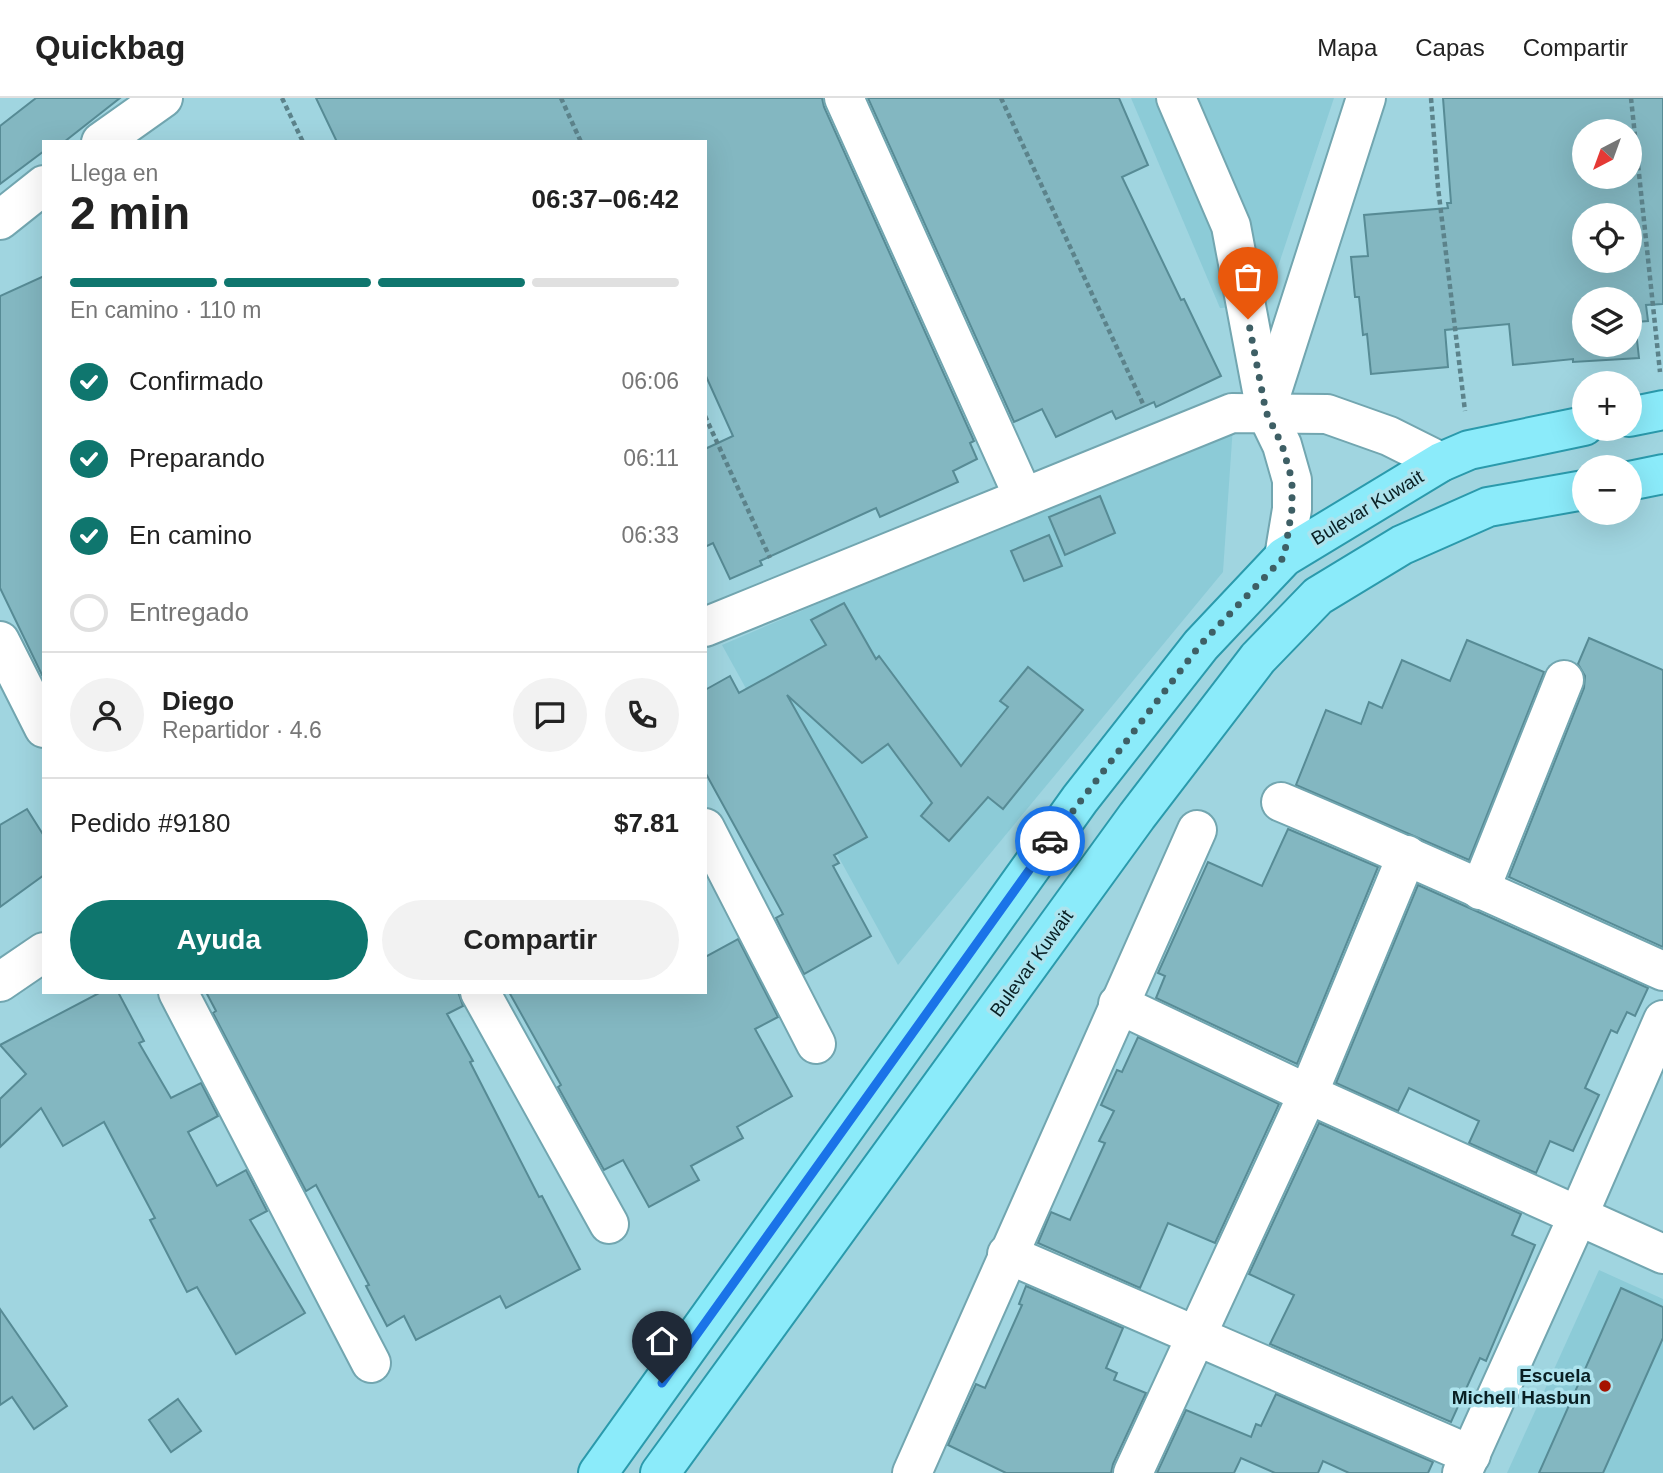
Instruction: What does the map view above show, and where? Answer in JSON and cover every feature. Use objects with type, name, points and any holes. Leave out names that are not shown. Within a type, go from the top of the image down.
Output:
[{"type":"main road","points":[[1642,408],[1662,394]]},
{"type":"main road","name":"Bulevar Kuwait","points":[[598,1473],[1080,799],[1200,645],[1284,557],[1455,456],[1572,429]]},
{"type":"main road","points":[[1642,478],[1663,474]]},
{"type":"main road","name":"Bulevar Kuwait","points":[[660,1473],[1138,816],[1258,658],[1318,596],[1402,545],[1488,507],[1572,492]]},
{"type":"street","points":[[113,121],[163,98]]},
{"type":"street","points":[[844,98],[1023,496]]},
{"type":"street","points":[[1176,98],[1231,226],[1266,412],[1282,445],[1292,480],[1292,509],[1284,557]]},
{"type":"street","points":[[1266,412],[1366,98]]},
{"type":"street","points":[[0,220],[42,187]]},
{"type":"street","points":[[707,627],[1232,413],[1326,414],[1455,456]]},
{"type":"street","points":[[0,641],[42,724]]},
{"type":"street","points":[[1480,890],[1564,680]]},
{"type":"street","points":[[1281,802],[1407,855],[1663,971]]},
{"type":"street","points":[[912,1473],[1197,830]]},
{"type":"street","points":[[707,832],[816,1044]]},
{"type":"street","points":[[1133,1473],[1308,1094],[1407,855]]},
{"type":"street","points":[[0,982],[42,953]]},
{"type":"street","points":[[179,994],[371,1363]]},
{"type":"street","points":[[481,994],[609,1224]]},
{"type":"street","points":[[1118,1004],[1308,1094],[1663,1254]]},
{"type":"street","points":[[1007,1255],[1198,1336],[1467,1464],[1663,1020]]},
{"type":"path","points":[[282,98],[302,140]]},
{"type":"path","points":[[561,98],[579,140]]},
{"type":"path","points":[[1001,98],[1161,441]]},
{"type":"path","points":[[1431,98],[1455,456]]},
{"type":"path","points":[[1631,98],[1662,394]]},
{"type":"path","points":[[707,420],[786,594]]},
{"type":"shaded area","points":[[1131,98],[1334,98],[1265,306],[1220,308]]},
{"type":"shaded area","points":[[1233,426],[1223,572],[898,965],[722,645]]},
{"type":"shaded area","name":"Escuela Michell Hasbun","points":[[1599,1270],[1663,1299],[1663,1473],[1507,1473]]},
{"type":"building","points":[[36,98],[120,98],[67,140],[42,140],[42,152],[0,184],[0,126]]},
{"type":"building","points":[[316,98],[822,98],[974,441],[970,443],[977,459],[953,471],[958,482],[880,517],[876,508],[760,561],[762,565],[730,579],[713,543],[707,546],[707,448],[733,436],[707,378],[707,140],[336,140]]},
{"type":"building","points":[[868,98],[1119,98],[1148,165],[1122,177],[1221,376],[1156,407],[1154,402],[1116,419],[1112,411],[1056,437],[1042,409],[1014,422]]},
{"type":"building","points":[[1443,98],[1663,98],[1663,304],[1646,305],[1648,321],[1642,321],[1642,287],[1572,287],[1572,357],[1639,358],[1573,362],[1573,359],[1513,365],[1509,324],[1445,330],[1448,367],[1371,374],[1367,334],[1363,335],[1359,297],[1355,297],[1351,257],[1368,256],[1364,215],[1448,208],[1447,203],[1451,203]]},
{"type":"building","points":[[42,277],[42,675],[0,588],[0,296]]},
{"type":"building","points":[[1100,496],[1115,533],[1065,555],[1049,517]]},
{"type":"building","points":[[1049,535],[1062,566],[1024,581],[1011,551]]},
{"type":"building","points":[[844,603],[876,659],[879,656],[961,766],[1008,707],[1000,701],[1028,667],[1083,710],[1003,809],[988,797],[949,841],[921,816],[932,803],[888,744],[862,763],[787,695],[867,837],[834,855],[839,863],[833,866],[871,936],[804,974],[776,918],[783,914],[707,776],[707,689],[730,676],[739,693],[826,645],[811,620]]},
{"type":"building","points":[[1589,638],[1663,670],[1663,947],[1509,877],[1584,688],[1585,676],[1578,664]]},
{"type":"building","points":[[1467,640],[1544,672],[1469,860],[1296,785],[1326,710],[1361,724],[1369,702],[1382,708],[1402,660],[1450,681]]},
{"type":"building","points":[[27,809],[42,833],[42,876],[0,907],[0,825]]},
{"type":"building","points":[[1288,829],[1378,867],[1297,1064],[1156,998],[1165,976],[1158,973],[1208,862],[1262,886]]},
{"type":"building","points":[[1418,885],[1648,988],[1635,1016],[1627,1012],[1617,1033],[1611,1030],[1585,1088],[1599,1095],[1573,1151],[1550,1141],[1536,1173],[1469,1143],[1479,1121],[1409,1088],[1398,1111],[1336,1083]]},
{"type":"building","points":[[738,939],[778,1017],[755,1029],[792,1096],[737,1127],[743,1138],[691,1166],[699,1180],[649,1207],[623,1160],[604,1170],[510,994],[707,994],[707,956]]},
{"type":"building","points":[[97,994],[119,994],[144,1041],[139,1043],[171,1098],[201,1083],[218,1116],[188,1132],[217,1186],[246,1170],[267,1211],[250,1220],[305,1313],[236,1354],[197,1287],[187,1292],[150,1220],[155,1218],[104,1122],[63,1146],[41,1108],[0,1147],[0,1099],[26,1074],[0,1045]]},
{"type":"building","points":[[207,994],[459,994],[463,1006],[447,1014],[473,1061],[470,1062],[539,1197],[542,1196],[580,1269],[506,1308],[500,1296],[416,1340],[404,1316],[387,1326],[366,1286],[369,1285],[316,1185],[306,1191],[213,1013],[216,1011]]},
{"type":"building","points":[[1138,1037],[1279,1104],[1215,1243],[1168,1223],[1140,1288],[1038,1243],[1051,1212],[1070,1220],[1105,1143],[1099,1141],[1114,1111],[1101,1105],[1117,1070],[1122,1072]]},
{"type":"building","points":[[1319,1123],[1521,1214],[1512,1235],[1535,1245],[1486,1361],[1480,1358],[1451,1422],[1270,1344],[1294,1295],[1249,1274]]},
{"type":"building","points":[[1026,1286],[1123,1328],[1106,1368],[1117,1373],[1114,1380],[1146,1393],[1111,1473],[1006,1473],[948,1445],[976,1384],[985,1388],[1022,1305],[1019,1304]]},
{"type":"building","points":[[1621,1288],[1663,1307],[1663,1338],[1603,1473],[1539,1473]]},
{"type":"building","points":[[0,1309],[67,1406],[34,1429],[12,1397],[0,1405]]},
{"type":"building","points":[[1276,1394],[1433,1462],[1428,1473],[1349,1473],[1323,1461],[1318,1473],[1275,1473],[1241,1458],[1234,1473],[1157,1473],[1186,1410],[1251,1437],[1256,1424],[1261,1426]]},
{"type":"building","points":[[178,1399],[201,1431],[171,1452],[149,1420]]},
{"type":"way so far","points":[[1050,841],[1200,645],[1284,557],[1292,509],[1292,480],[1282,445],[1266,412],[1248,319]]},
{"type":"place","name":"Escuela Michell Hasbun","points":[[1605,1386]]},
{"type":"route","points":[[662,1383],[1050,841]]}]
